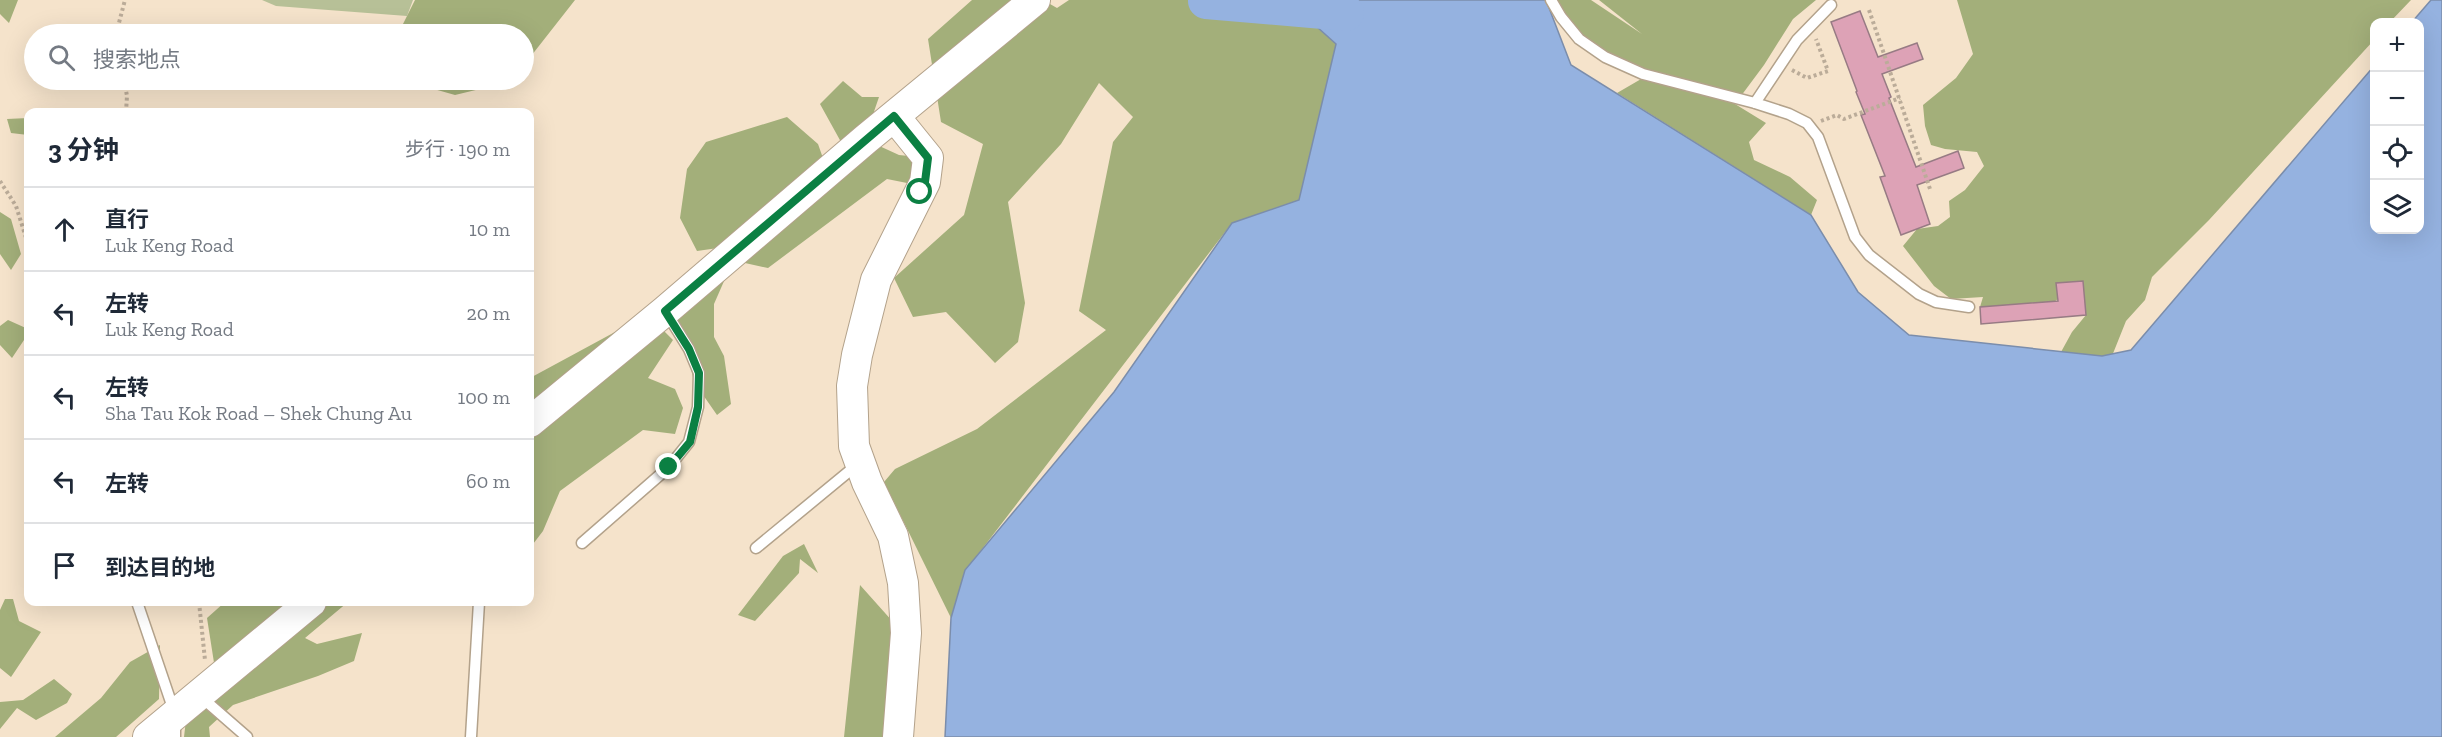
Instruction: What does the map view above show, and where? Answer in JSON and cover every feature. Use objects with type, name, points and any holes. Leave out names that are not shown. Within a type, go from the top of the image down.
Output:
[{"type":"main road","points":[[534,419],[1035,0]]},
{"type":"main road","points":[[894,116],[928,158],[925,182],[876,280],[856,355],[851,407],[854,446],[859,464],[893,536],[903,583],[906,633],[898,737]]},
{"type":"main road","points":[[148,737],[175,725],[203,690],[306,606]]},
{"type":"lane","points":[[1551,0],[1579,39],[1605,57],[1643,74],[1755,103],[1790,114],[1807,123],[1818,137],[1855,237],[1869,255],[1919,294],[1936,302],[1969,307]]},
{"type":"lane","points":[[1755,103],[1797,40],[1831,5]]},
{"type":"lane","points":[[582,543],[669,467],[690,442],[698,407],[699,373],[689,349],[665,311]]},
{"type":"lane","points":[[756,548],[859,464]]},
{"type":"lane","points":[[138,606],[175,725]]},
{"type":"lane","points":[[471,737],[479,606]]},
{"type":"lane","points":[[203,690],[247,737]]},
{"type":"path","points":[[119,24],[125,0]]},
{"type":"path","points":[[1869,10],[1930,189]]},
{"type":"path","points":[[1781,65],[1808,78],[1828,71],[1816,37]]},
{"type":"path","points":[[126,90],[126,108]]},
{"type":"path","points":[[1837,115],[1844,119],[1900,98]]},
{"type":"path","points":[[0,181],[16,206],[24,231]]},
{"type":"path","points":[[199,606],[203,690]]},
{"type":"green space","points":[[0,0],[18,0],[9,23],[0,14]]},
{"type":"green space","points":[[262,0],[413,0],[407,16],[276,6]]},
{"type":"green space","points":[[415,0],[575,0],[534,52],[534,24],[403,24]]},
{"type":"green space","points":[[972,0],[1043,0],[1057,8],[1069,0],[1287,0],[1336,44],[1299,201],[1232,223],[966,570],[951,618],[884,482],[895,469],[977,429],[1106,330],[1079,311],[1113,142],[1133,117],[1099,83],[1061,144],[1008,202],[1025,303],[1018,342],[995,363],[946,312],[913,317],[894,278],[964,215],[983,144],[941,122],[928,39]]},
{"type":"green space","points":[[1553,0],[1591,0],[1642,34],[1599,0],[1816,0],[1793,19],[1764,65],[1735,104],[1766,123],[1749,142],[1754,160],[1790,177],[1817,200],[1811,215],[1617,93],[1648,75],[1575,34]]},
{"type":"green space","points":[[1957,0],[2411,0],[2394,18],[2370,18],[2370,44],[2209,220],[2152,277],[2145,300],[2126,321],[2110,361],[2074,367],[2061,352],[2072,332],[2086,315],[2075,291],[2058,299],[2040,312],[2021,307],[1980,307],[1983,297],[1951,299],[1934,286],[1903,246],[1917,229],[1938,226],[1950,217],[1949,201],[1965,190],[1984,166],[1977,152],[1945,149],[1931,145],[1925,126],[1923,105],[1956,78],[1973,54]]},
{"type":"green space","points":[[843,81],[862,97],[879,97],[868,129],[841,142],[820,104]]},
{"type":"green space","points":[[437,90],[476,90],[455,95]]},
{"type":"green space","points":[[787,117],[818,144],[824,161],[718,248],[697,251],[680,218],[687,169],[706,142]]},
{"type":"green space","points":[[24,118],[24,135],[11,133],[7,119]]},
{"type":"green space","points":[[875,144],[899,155],[928,158],[917,185],[887,179],[768,268],[745,263],[728,272],[714,304],[714,337],[724,356],[731,404],[717,415],[694,382],[686,345],[673,314]]},
{"type":"green space","points":[[0,212],[11,219],[21,254],[11,270],[0,254]]},
{"type":"green space","points":[[8,320],[24,327],[24,340],[12,358],[0,345],[0,326]]},
{"type":"green space","points":[[645,327],[662,329],[673,340],[648,378],[675,389],[683,408],[675,434],[643,430],[560,491],[543,531],[534,543],[534,376],[615,332]]},
{"type":"green space","points":[[804,544],[818,573],[800,559],[799,573],[755,621],[738,615],[783,556]]},
{"type":"green space","points":[[860,585],[902,632],[898,737],[844,737]]},
{"type":"green space","points":[[5,599],[13,599],[19,621],[41,632],[11,677],[0,668],[0,610]]},
{"type":"green space","points":[[220,606],[343,606],[305,638],[317,644],[362,633],[354,661],[233,705],[209,727],[210,737],[184,737],[186,720],[215,669],[207,618]]},
{"type":"green space","points":[[160,645],[159,699],[116,737],[55,737],[101,698],[130,662]]},
{"type":"green space","points":[[54,679],[72,694],[67,703],[36,720],[17,708],[0,729],[0,702],[23,700]]},
{"type":"water","points":[[1287,0],[1546,0],[1571,65],[1811,215],[1858,292],[1909,335],[2102,356],[2131,350],[2370,71],[2370,234],[2424,234],[2424,18],[2415,18],[2431,0],[2442,0],[2442,737],[945,737],[951,618],[965,570],[1114,392],[1232,223],[1299,200],[1336,44]]},
{"type":"building","points":[[1860,11],[1878,57],[1917,43],[1923,59],[1882,74],[1916,167],[1958,151],[1964,168],[1917,185],[1930,224],[1901,235],[1880,177],[1885,176],[1861,115],[1865,114],[1831,22]]},
{"type":"building","points":[[2083,281],[2086,315],[1981,324],[1980,307],[2058,301],[2056,283]]},
{"type":"waterway","points":[[1206,1],[1346,13]]},
{"type":"route","points":[[669,467],[690,442],[698,407],[699,373],[689,349],[665,311],[894,116],[928,158],[925,182],[920,192]]}]
